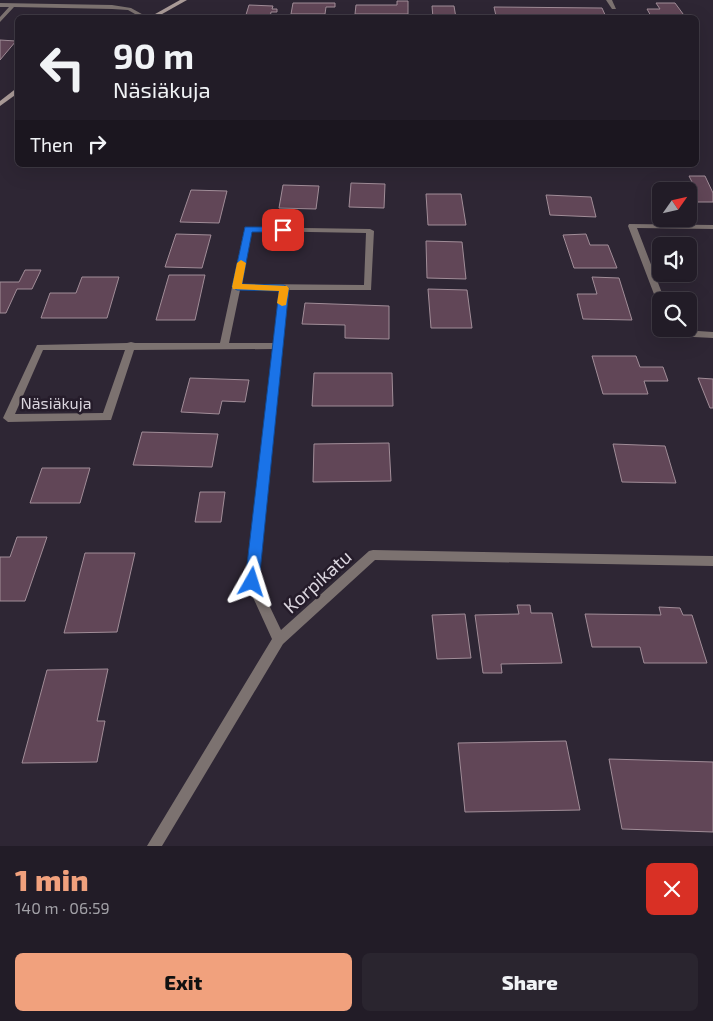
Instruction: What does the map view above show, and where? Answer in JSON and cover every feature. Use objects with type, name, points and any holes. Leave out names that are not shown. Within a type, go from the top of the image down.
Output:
[{"type":"street","points":[[154,15],[184,0]]},
{"type":"street","points":[[609,0],[614,8]]},
{"type":"street","points":[[0,5],[112,7],[129,9],[142,15]]},
{"type":"street","points":[[0,20],[13,5]]},
{"type":"street","points":[[0,104],[15,92]]},
{"type":"street","points":[[657,292],[632,226],[713,227]]},
{"type":"street","points":[[224,346],[248,229],[370,231],[368,288],[237,287]]},
{"type":"street","points":[[279,640],[252,582],[284,288]]},
{"type":"street","points":[[697,334],[713,335]]},
{"type":"street","name":"Näsiäkuja","points":[[131,346],[107,418],[8,418],[40,347],[131,346],[277,346]]},
{"type":"street","name":"Korpikatu","points":[[154,846],[279,640],[373,555],[713,561]]},
{"type":"building","points":[[397,1],[408,1],[408,14],[355,14],[356,5],[397,5]]},
{"type":"building","points":[[293,3],[335,3],[335,7],[326,7],[325,14],[291,14]]},
{"type":"building","points":[[656,3],[675,3],[684,15],[650,15],[647,9],[660,9]]},
{"type":"building","points":[[249,5],[273,6],[272,9],[277,9],[277,12],[271,12],[270,15],[246,15]]},
{"type":"building","points":[[432,6],[454,6],[456,15],[433,15]]},
{"type":"building","points":[[494,7],[602,8],[605,15],[496,15]]},
{"type":"building","points":[[0,40],[15,41],[15,42],[0,60]]},
{"type":"building","points":[[689,176],[705,176],[713,193],[713,202],[698,202],[698,182],[692,182]]},
{"type":"building","points":[[351,183],[385,184],[384,208],[349,207]]},
{"type":"building","points":[[283,185],[319,186],[316,209],[279,208]]},
{"type":"building","points":[[191,190],[227,191],[219,223],[180,222]]},
{"type":"building","points":[[426,194],[461,194],[466,225],[428,225]]},
{"type":"building","points":[[546,195],[591,197],[596,217],[550,215]]},
{"type":"building","points":[[176,234],[211,235],[202,268],[165,267]]},
{"type":"building","points":[[586,234],[590,245],[608,245],[617,268],[574,268],[563,235]]},
{"type":"building","points":[[426,241],[462,242],[466,279],[427,278]]},
{"type":"building","points":[[25,270],[41,270],[32,289],[17,289],[6,313],[0,313],[0,282],[19,282]]},
{"type":"building","points":[[169,275],[205,275],[195,320],[156,320]]},
{"type":"building","points":[[82,277],[119,277],[107,318],[41,318],[50,293],[76,293]]},
{"type":"building","points":[[592,277],[619,278],[632,320],[583,319],[577,294],[597,294]]},
{"type":"building","points":[[428,289],[467,290],[472,328],[431,328]]},
{"type":"building","points":[[305,303],[389,306],[389,339],[345,338],[345,325],[302,324]]},
{"type":"building","points":[[592,356],[636,356],[640,367],[663,367],[668,381],[644,381],[648,394],[603,394]]},
{"type":"building","points":[[314,373],[392,373],[393,406],[312,406]]},
{"type":"building","points":[[190,378],[249,380],[245,402],[222,401],[219,414],[181,412]]},
{"type":"building","points":[[698,378],[713,379],[713,408],[710,408]]},
{"type":"building","points":[[142,432],[218,434],[212,467],[133,465]]},
{"type":"building","points":[[389,443],[391,481],[313,482],[314,444]]},
{"type":"building","points":[[613,444],[665,446],[676,483],[622,482]]},
{"type":"building","points":[[42,468],[90,468],[80,503],[30,503]]},
{"type":"building","points":[[200,492],[225,492],[221,522],[195,522]]},
{"type":"building","points":[[17,537],[47,537],[25,601],[0,601],[0,557],[10,557]]},
{"type":"building","points":[[85,553],[135,553],[117,632],[64,633]]},
{"type":"building","points":[[517,605],[530,605],[531,613],[552,613],[562,663],[501,664],[502,673],[483,673],[475,615],[519,614]]},
{"type":"building","points":[[659,607],[680,608],[683,615],[692,615],[707,663],[644,663],[640,647],[592,647],[585,614],[661,615]]},
{"type":"building","points":[[465,614],[471,658],[437,659],[432,615]]},
{"type":"building","points":[[108,669],[97,721],[105,721],[97,762],[22,763],[47,670]]},
{"type":"building","points":[[566,741],[580,810],[465,812],[458,743]]},
{"type":"building","points":[[609,759],[713,762],[713,832],[622,829]]},
{"type":"slow traffic","points":[[241,263],[237,287],[284,288],[282,303]]},
{"type":"route","points":[[252,582],[284,288],[237,287],[248,229],[283,230]]}]
